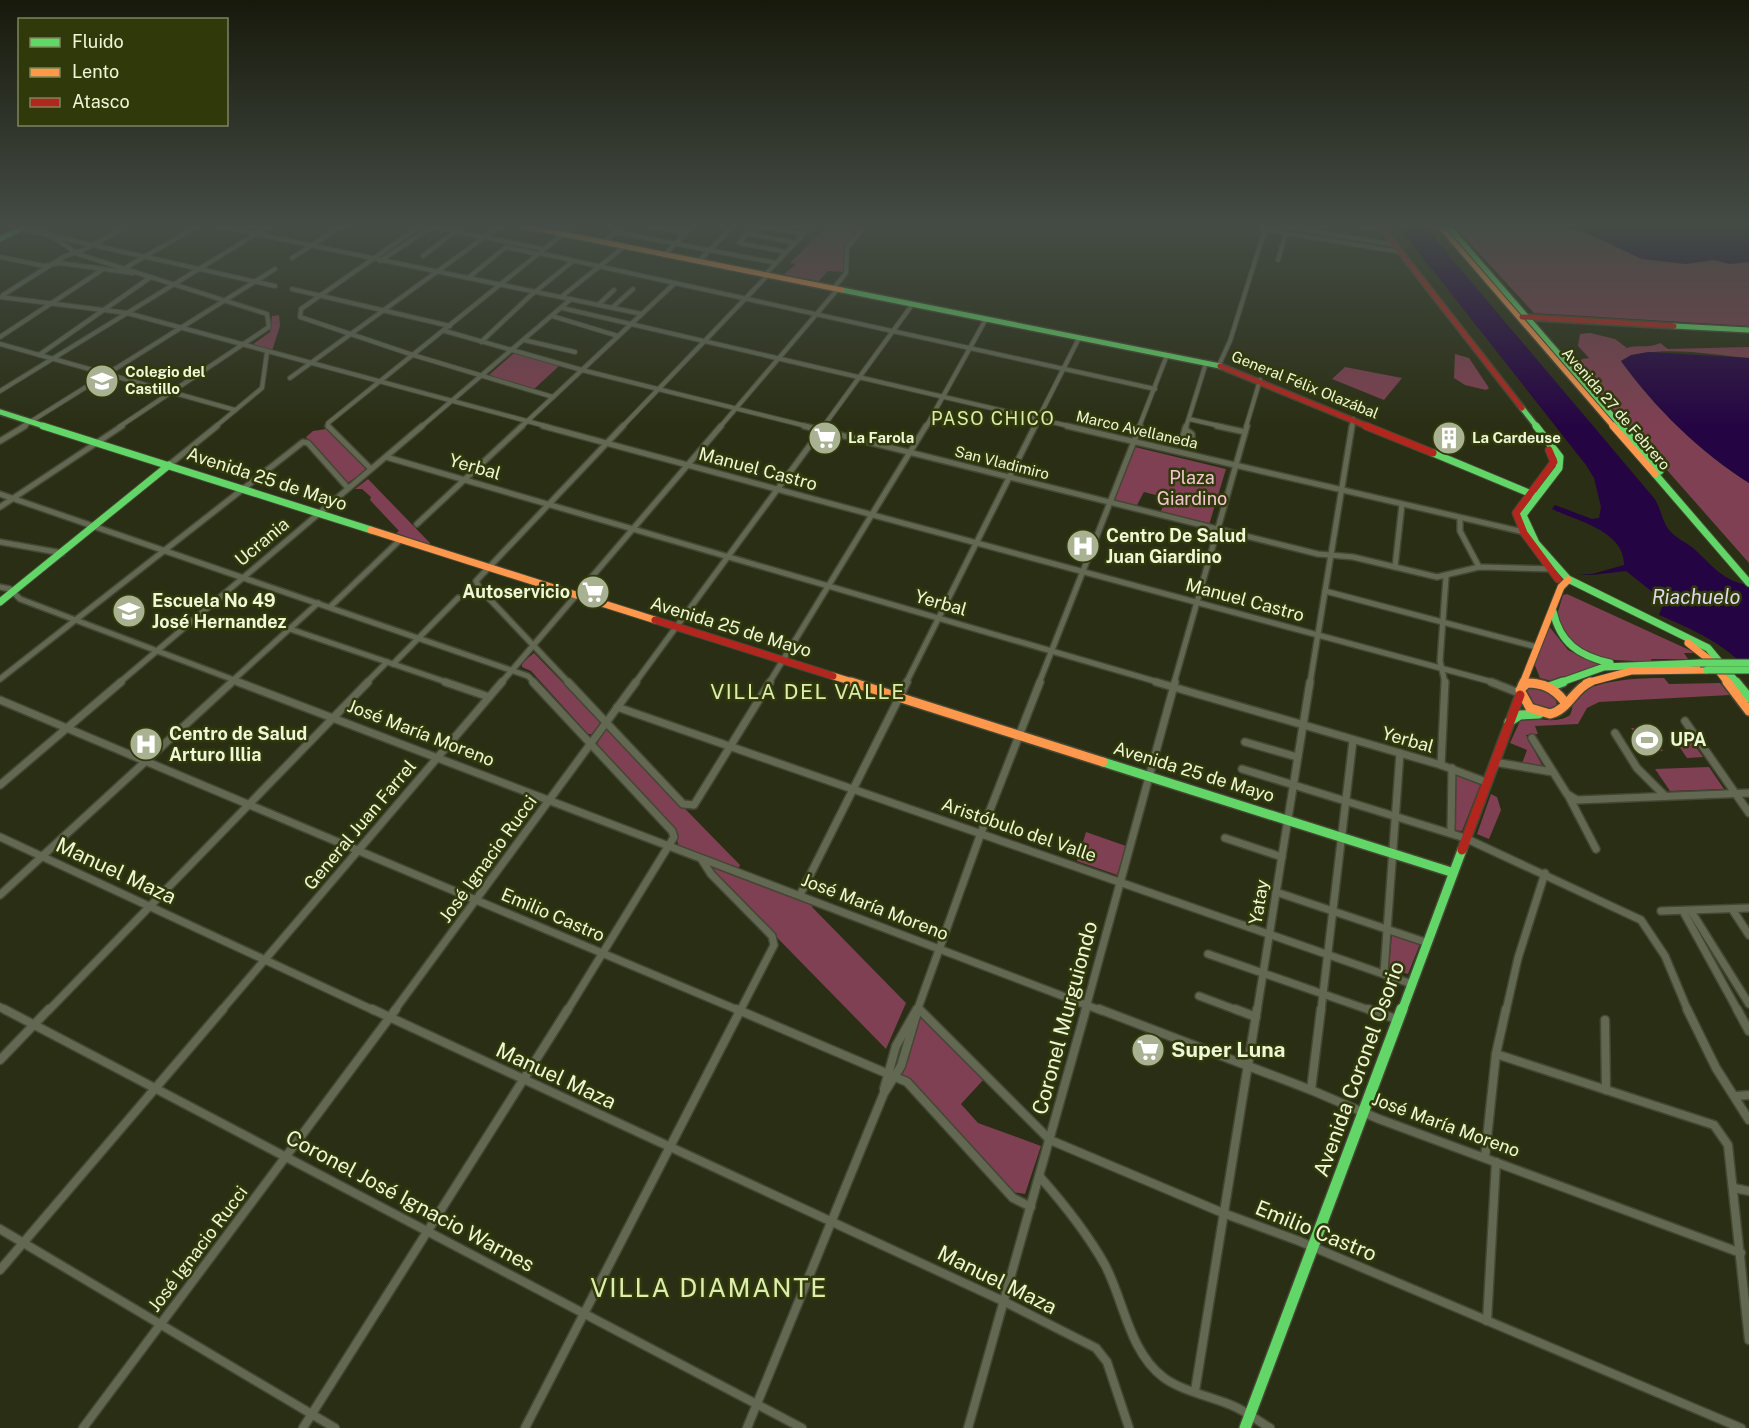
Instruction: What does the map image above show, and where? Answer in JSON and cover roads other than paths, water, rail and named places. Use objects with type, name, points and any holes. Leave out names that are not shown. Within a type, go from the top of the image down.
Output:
[{"type":"main road","name":"General Félix Olazábal","points":[[854,293],[1219,365],[1533,494]]},
{"type":"main road","points":[[1427,293],[1554,457],[1553,465],[1533,494],[1516,513],[1553,569],[1566,582],[1695,647],[1711,661],[1749,711]]},
{"type":"main road","name":"Avenida 27 de Febrero","points":[[1501,293],[1525,319]]},
{"type":"main road","name":"Avenida 27 de Febrero","points":[[1503,293],[1747,578]]},
{"type":"main road","points":[[1525,319],[1749,330]]},
{"type":"main road","points":[[1525,319],[1749,335]]},
{"type":"main road","name":"Avenida 25 de Mayo","points":[[0,412],[1451,872]]},
{"type":"main road","points":[[0,602],[169,465]]},
{"type":"main road","points":[[1566,582],[1702,645],[1716,655],[1749,698]]},
{"type":"main road","name":"Avenida Coronel Osorio","points":[[1245,1428],[1520,690],[1552,607],[1566,582]]},
{"type":"main road","points":[[1552,607],[1556,632],[1569,647],[1594,660],[1620,664],[1749,670]]},
{"type":"main road","points":[[1533,659],[1535,672],[1564,702]]},
{"type":"main road","points":[[1509,722],[1520,715],[1560,712],[1564,702],[1576,688],[1604,677],[1749,663]]},
{"type":"main road","points":[[1545,714],[1531,709],[1520,690],[1532,682],[1547,686],[1597,668],[1620,664]]},
{"type":"street","points":[[0,337],[67,293]]},
{"type":"street","points":[[39,355],[128,293]]},
{"type":"street","points":[[0,391],[50,358],[161,293]]},
{"type":"street","points":[[0,507],[268,329],[268,315],[198,293]]},
{"type":"street","points":[[0,441],[238,293]]},
{"type":"street","points":[[307,293],[450,326]]},
{"type":"street","points":[[325,293],[301,309],[300,317],[413,356],[554,397]]},
{"type":"street","points":[[290,378],[409,293]]},
{"type":"street","points":[[371,469],[328,427],[328,423],[491,293]]},
{"type":"street","points":[[481,342],[534,293]]},
{"type":"street","points":[[538,293],[642,314]]},
{"type":"street","points":[[561,297],[567,293]]},
{"type":"street","points":[[599,304],[611,293]]},
{"type":"street","points":[[613,307],[629,293]]},
{"type":"street","points":[[417,524],[665,293]]},
{"type":"street","points":[[719,293],[1155,389]]},
{"type":"street","points":[[749,293],[487,566],[476,581],[480,589],[683,804],[689,806],[694,805],[911,453],[986,319]]},
{"type":"street","name":"General Juan Farrel","points":[[0,1270],[736,409],[832,293]]},
{"type":"street","points":[[1219,365],[1230,341],[1245,293]]},
{"type":"street","name":"Manuel Castro","points":[[0,297],[127,313],[1520,690]]},
{"type":"street","name":"Ucrania","points":[[0,785],[571,299]]},
{"type":"street","name":"José Ignacio Rucci","points":[[83,1428],[477,900],[912,304]]},
{"type":"street","name":"Marco Avellaneda","points":[[562,308],[1528,533]]},
{"type":"street","points":[[552,316],[618,336]]},
{"type":"street","name":"San Vladimiro","points":[[445,331],[582,370],[1216,530],[1330,555],[1353,557],[1432,577],[1446,577],[1463,569],[1479,567],[1553,569]]},
{"type":"street","points":[[800,895],[1079,338]]},
{"type":"street","points":[[524,340],[575,352]]},
{"type":"street","points":[[0,344],[235,410]]},
{"type":"street","points":[[169,465],[264,387],[267,352]]},
{"type":"street","points":[[747,1428],[891,1074],[900,1066],[918,1008],[981,833],[1167,355]]},
{"type":"street","points":[[1185,429],[1206,363]]},
{"type":"street","points":[[1196,603],[1260,381]]},
{"type":"street","points":[[1189,418],[1245,432]]},
{"type":"street","name":"Yatay","points":[[1195,1390],[1353,419]]},
{"type":"street","points":[[0,679],[306,442],[348,488]]},
{"type":"street","name":"Yerbal","points":[[386,457],[1452,768],[1486,782]]},
{"type":"street","points":[[0,494],[513,669],[533,679],[670,826],[674,837],[670,847],[429,1231],[303,1428]]},
{"type":"street","points":[[1395,567],[1402,504]]},
{"type":"street","points":[[1460,518],[1460,531],[1479,567]]},
{"type":"street","points":[[330,607],[401,539]]},
{"type":"street","points":[[0,542],[62,553]]},
{"type":"street","points":[[1441,765],[1445,676],[1440,662],[1446,577]]},
{"type":"street","name":"José María Moreno","points":[[0,587],[10,589],[20,599],[158,652],[1311,1090],[1364,1113],[1741,1253]]},
{"type":"street","points":[[1325,591],[1537,647]]},
{"type":"street","points":[[0,1060],[333,717],[420,637],[458,598]]},
{"type":"street","points":[[0,895],[318,603]]},
{"type":"street","name":"Coronel Murguiondo","points":[[968,1428],[1040,1177],[1196,603]]},
{"type":"street","points":[[290,629],[489,697]]},
{"type":"street","name":"Emilio Castro","points":[[0,700],[144,763],[891,1074],[907,1082],[1013,1198],[1031,1207]]},
{"type":"street","name":"Aristóbulo del Valle","points":[[617,707],[1384,972],[1410,983]]},
{"type":"street","points":[[1685,721],[1749,813]]},
{"type":"street","points":[[1616,733],[1637,768],[1665,796]]},
{"type":"street","points":[[1532,738],[1569,797],[1596,849]]},
{"type":"street","points":[[1311,1090],[1353,740]]},
{"type":"street","points":[[1245,742],[1297,758]]},
{"type":"street","points":[[1384,972],[1400,753]]},
{"type":"street","points":[[1494,762],[1553,772]]},
{"type":"street","points":[[1450,832],[1452,768]]},
{"type":"street","points":[[1242,769],[1450,832],[1545,873],[1641,920],[1649,928],[1680,989],[1695,1028],[1724,1083],[1736,1096],[1749,1120]]},
{"type":"street","points":[[1569,797],[1577,800],[1749,793]]},
{"type":"street","name":"Manuel Maza","points":[[0,837],[522,1081],[1003,1301],[1096,1348],[1107,1362],[1129,1428]]},
{"type":"street","points":[[1225,838],[1282,857]]},
{"type":"street","points":[[525,1428],[774,945],[772,936],[711,874],[702,859]]},
{"type":"street","points":[[1485,1157],[1496,1054],[1521,950],[1545,873]]},
{"type":"street","points":[[1276,892],[1425,942]]},
{"type":"street","points":[[1661,911],[1749,908]]},
{"type":"street","points":[[1732,909],[1749,935]]},
{"type":"street","points":[[1687,911],[1749,1004]]},
{"type":"street","points":[[1687,911],[1749,1031]]},
{"type":"street","points":[[1208,954],[1396,1019]]},
{"type":"street","points":[[1199,996],[1257,1017]]},
{"type":"street","name":"Coronel José Ignacio Warnes","points":[[0,1007],[802,1428]]},
{"type":"street","name":"Emilio Castro","points":[[918,1008],[1050,1140],[1223,1213],[1312,1247],[1742,1428]]},
{"type":"street","points":[[1605,1020],[1606,1090]]},
{"type":"street","points":[[1496,1054],[1714,1125],[1725,1138],[1734,1188],[1749,1340]]},
{"type":"street","points":[[1736,1096],[1749,1095]]},
{"type":"street","points":[[1487,1320],[1497,1162]]},
{"type":"street","points":[[1040,1177],[1072,1217],[1104,1264],[1144,1356],[1155,1372],[1165,1379],[1234,1406],[1270,1428]]},
{"type":"street","points":[[1734,1188],[1749,1191]]},
{"type":"street","points":[[0,1228],[335,1428]]},
{"type":"water","name":"Riachuelo","points":[[1450,293],[1480,293],[1654,498],[1672,533],[1725,576],[1749,585],[1749,671],[1719,645],[1659,615],[1662,607],[1666,605],[1665,602],[1626,571],[1592,575],[1577,574],[1592,574],[1624,565],[1622,553],[1617,544],[1608,536],[1586,523],[1552,509],[1555,505],[1592,519],[1599,518],[1601,507],[1594,478]]},
{"type":"water","points":[[1648,352],[1749,358],[1749,483],[1679,428],[1648,396],[1621,361],[1631,355]]},
{"type":"place","name":"Colegio del Castillo","points":[[102,381]]},
{"type":"place","name":"La Farola","points":[[825,438]]},
{"type":"place","name":"La Cardeuse","points":[[1449,438]]},
{"type":"place","name":"Centro De Salud Juan Giardino","points":[[1083,546]]},
{"type":"place","name":"Autoservicio","points":[[593,592]]},
{"type":"place","name":"Escuela No 49 José Hernandez","points":[[129,611]]},
{"type":"place","name":"UPA","points":[[1647,740]]},
{"type":"place","name":"Centro de Salud Arturo Illia","points":[[146,744]]},
{"type":"place","name":"Super Luna","points":[[1148,1050]]},
{"type":"district","name":"PASO CHICO","points":[[993,419]]},
{"type":"district","name":"VILLA DEL VALLE","points":[[808,692]]},
{"type":"district","name":"VILLA DIAMANTE","points":[[709,1288]]},
{"type":"park label","name":"Plaza Giardino","points":[[1192,488]]}]
